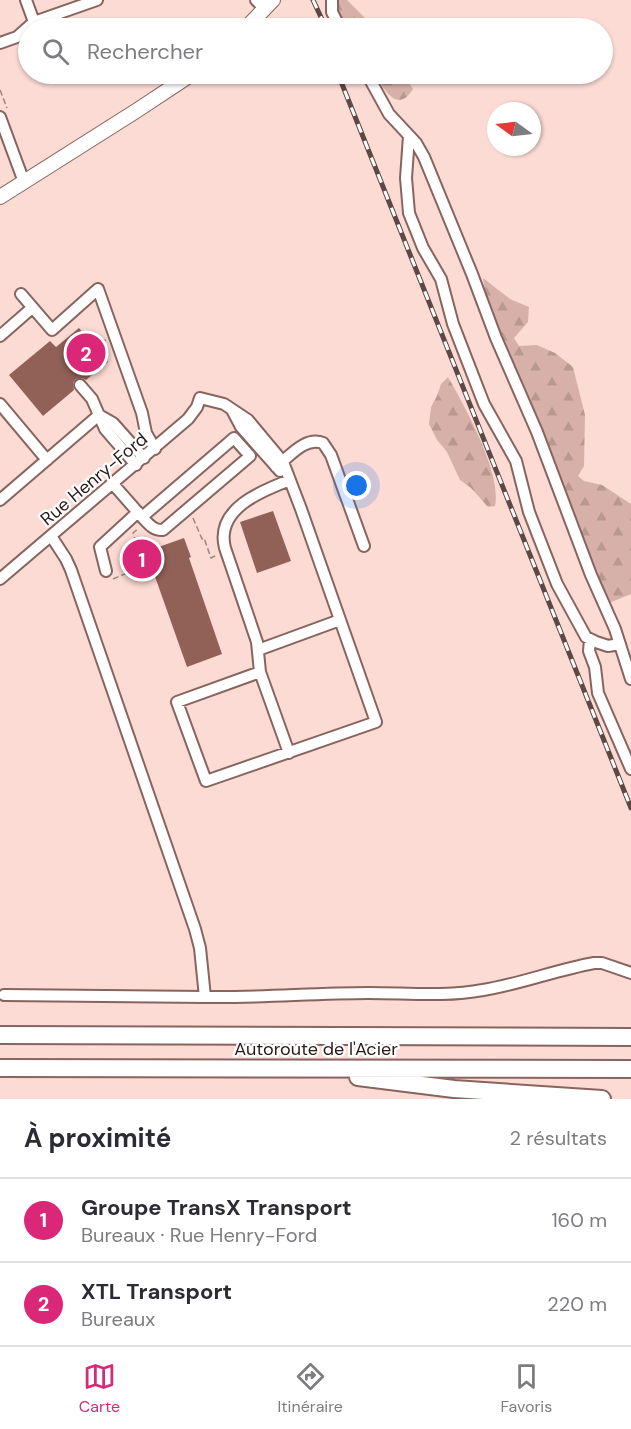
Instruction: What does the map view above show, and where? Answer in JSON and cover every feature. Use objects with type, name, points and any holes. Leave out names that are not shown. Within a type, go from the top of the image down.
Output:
[{"type":"highway","points":[[0,1025],[78,1035]]},
{"type":"highway","name":"Autoroute de l'Acier","points":[[0,1035],[626,1037]]},
{"type":"highway","name":"Autoroute de l'Acier","points":[[0,1068],[631,1069]]},
{"type":"highway","points":[[276,1068],[454,1089],[602,1099]]},
{"type":"main road","points":[[254,18],[265,3]]},
{"type":"main road","points":[[0,197],[177,84]]},
{"type":"street","points":[[26,0],[33,18]]},
{"type":"street","points":[[44,18],[82,2],[97,0]]},
{"type":"street","points":[[332,0],[332,12],[335,18]]},
{"type":"street","points":[[0,43],[18,36]]},
{"type":"street","points":[[372,84],[389,114],[424,157],[496,338],[537,432],[620,644],[631,679]]},
{"type":"street","points":[[0,117],[24,182]]},
{"type":"street","points":[[409,136],[406,155],[406,196],[415,230],[441,279],[453,324],[484,404],[516,461],[529,512],[558,584],[576,621],[590,640],[608,646],[620,644]]},
{"type":"street","points":[[0,153],[11,149]]},
{"type":"street","points":[[21,294],[52,330],[98,289],[142,413],[148,438],[155,449]]},
{"type":"street","points":[[0,336],[32,308]]},
{"type":"street","points":[[80,385],[93,399],[99,415],[113,423],[140,462]]},
{"type":"street","name":"Rue Henry-Ford","points":[[0,579],[189,419],[200,398],[217,401],[248,420],[279,465]]},
{"type":"street","points":[[0,404],[47,460]]},
{"type":"street","points":[[0,500],[99,415]]},
{"type":"street","points":[[107,575],[99,547],[141,517],[234,438],[250,456],[166,529],[156,530],[141,517],[113,484]]},
{"type":"street","points":[[260,672],[177,702],[206,781],[376,722],[290,480],[279,465],[311,441],[319,441],[326,446],[331,455],[364,546]]},
{"type":"street","points":[[289,753],[260,672],[257,642],[226,552],[223,532],[224,526],[245,502],[290,480]]},
{"type":"street","points":[[51,536],[71,570],[195,929],[200,948],[205,997]]},
{"type":"street","points":[[258,650],[340,620]]},
{"type":"street","points":[[590,640],[589,651],[595,667],[598,693],[631,770]]},
{"type":"street","points":[[4,996],[261,998],[366,993],[461,993],[484,990],[594,963],[602,963],[631,973]]},
{"type":"path","points":[[93,345],[104,341]]},
{"type":"path","points":[[139,553],[133,533],[141,517]]},
{"type":"path","points":[[195,521],[211,558],[226,552]]},
{"type":"path","points":[[107,575],[127,573],[125,559],[127,553],[138,549]]},
{"type":"green space","points":[[336,0],[347,0],[365,18],[339,18]]},
{"type":"green space","points":[[381,84],[410,84],[413,89],[402,100],[396,99]]},
{"type":"green space","points":[[483,278],[510,299],[529,307],[528,322],[514,338],[519,346],[537,345],[555,353],[573,367],[585,415],[584,466],[578,476],[584,481],[602,485],[631,504],[631,594],[609,603],[487,305]]},
{"type":"green space","points":[[448,377],[481,440],[488,459],[496,492],[495,506],[488,507],[471,488],[460,480],[447,452],[437,440],[429,424],[431,407],[441,384]]},
{"type":"building","points":[[79,328],[108,362],[86,380],[76,379],[73,383],[74,390],[43,416],[9,375],[50,341],[56,347]]},
{"type":"building","points":[[273,511],[291,561],[257,573],[240,522]]},
{"type":"building","points":[[184,538],[222,654],[187,667],[153,571],[143,575],[136,555]]},
{"type":"railway","points":[[313,0],[321,18]]},
{"type":"railway","points":[[342,84],[631,808]]},
{"type":"place","name":"XTL Transport","points":[[86,353]]},
{"type":"place","name":"Groupe TransX Transport","points":[[142,559]]}]
